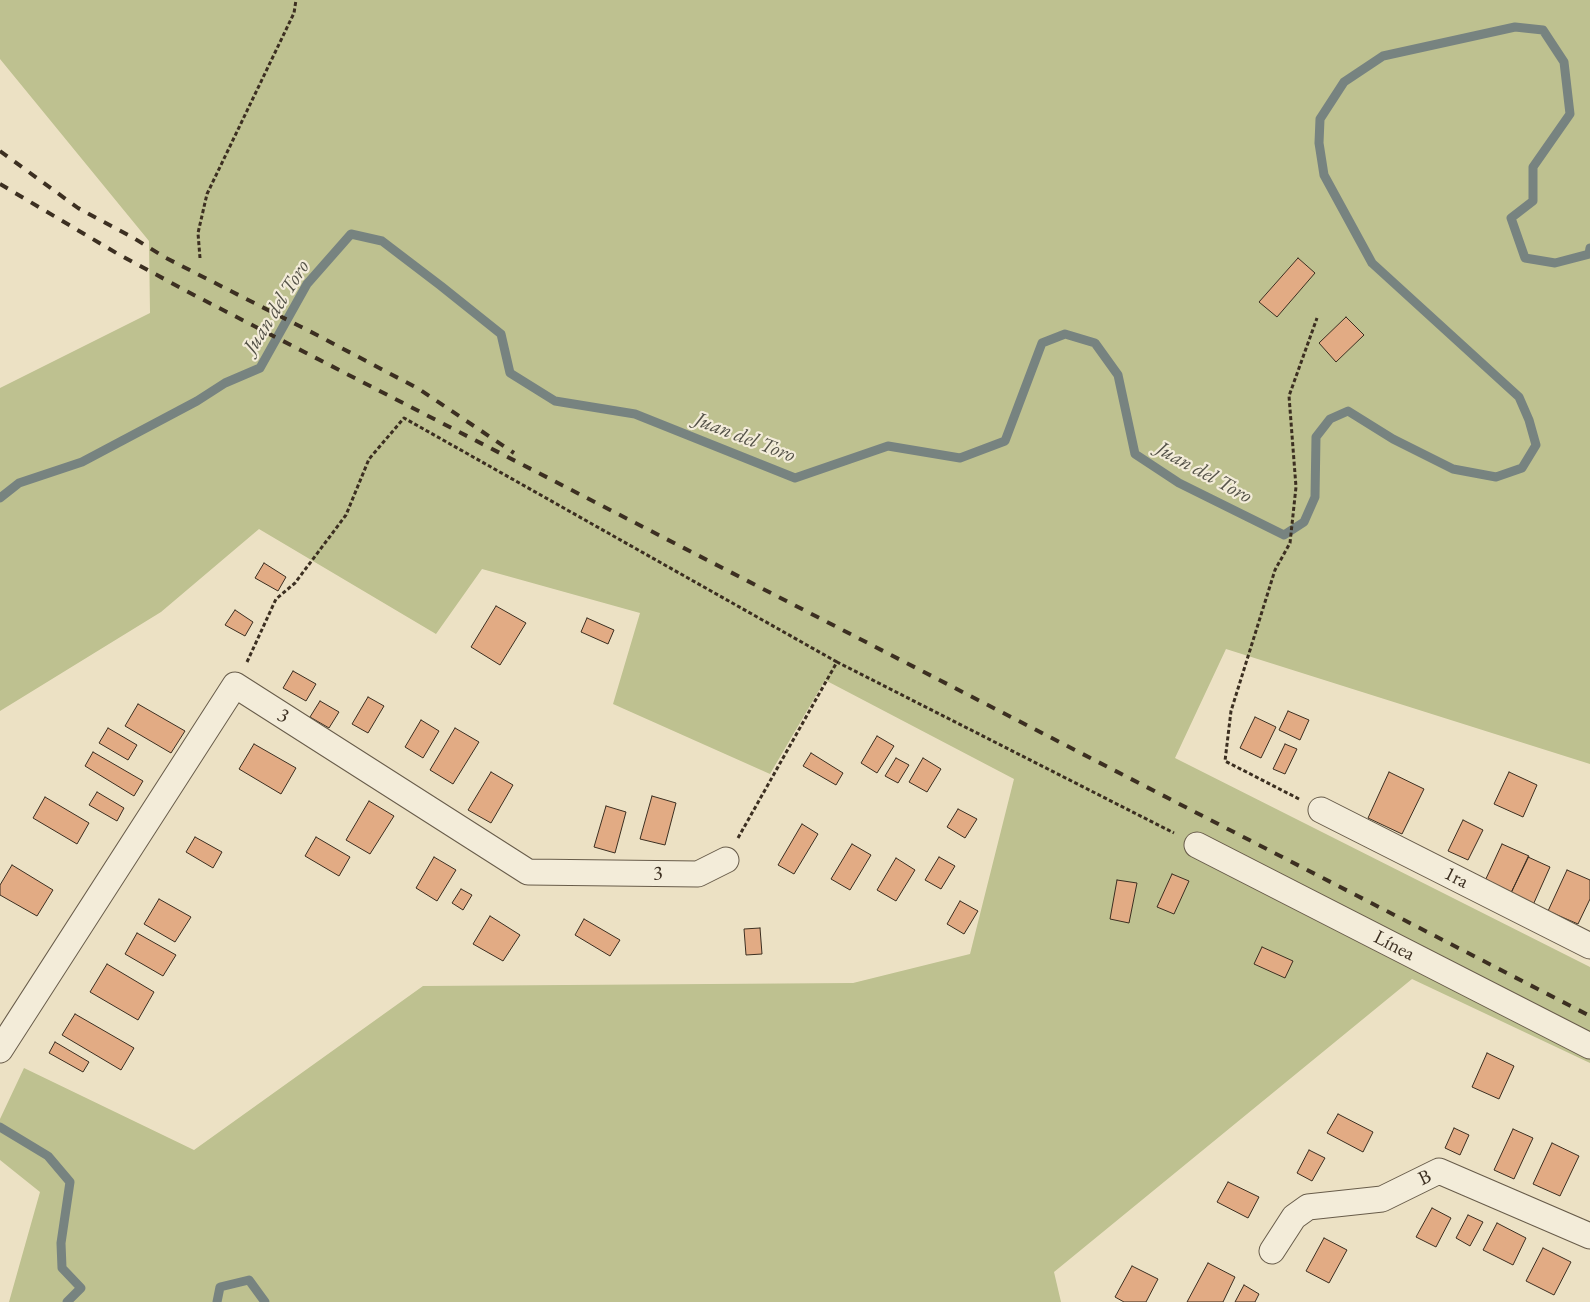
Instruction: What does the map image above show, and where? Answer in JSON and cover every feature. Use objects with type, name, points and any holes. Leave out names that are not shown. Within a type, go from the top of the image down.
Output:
[{"type":"street","name":"3","points":[[235,685],[528,872],[698,874],[726,860]]},
{"type":"street","points":[[0,1050],[235,685]]},
{"type":"street","name":"1ra","points":[[1321,810],[1590,946]]},
{"type":"street","name":"Línea","points":[[1197,845],[1590,1046]]},
{"type":"street","name":"B","points":[[1272,1251],[1294,1217],[1308,1207],[1382,1199],[1439,1171],[1590,1236]]},
{"type":"path","points":[[200,258],[198,233],[207,194],[294,13],[296,0]]},
{"type":"path","points":[[1317,318],[1289,396],[1296,487],[1290,543],[1275,570],[1231,711],[1225,761],[1321,810]]},
{"type":"path","points":[[235,685],[276,599],[295,583],[346,515],[369,459],[404,418],[837,662],[1197,845]]},
{"type":"path","points":[[726,860],[837,662]]},
{"type":"green space","points":[[0,0],[1590,0],[1590,764],[1226,649],[1175,758],[1590,967],[1590,1063],[1412,979],[1054,1272],[1061,1302],[9,1302],[40,1192],[0,1160],[0,1119],[24,1068],[194,1150],[423,986],[853,983],[970,954],[1014,779],[825,680],[770,774],[613,704],[640,613],[482,569],[436,634],[259,529],[161,612],[0,711],[0,388],[150,313],[149,241],[0,59]]},
{"type":"building","points":[[1298,258],[1315,273],[1277,317],[1259,302]]},
{"type":"building","points":[[1346,317],[1364,335],[1336,362],[1319,343]]},
{"type":"building","points":[[264,563],[286,577],[278,591],[255,578]]},
{"type":"building","points":[[496,606],[526,623],[500,665],[471,647]]},
{"type":"building","points":[[235,610],[253,622],[245,636],[225,625]]},
{"type":"building","points":[[587,618],[614,630],[608,644],[581,632]]},
{"type":"building","points":[[293,671],[316,684],[306,701],[283,688]]},
{"type":"building","points":[[368,697],[384,706],[368,733],[352,724]]},
{"type":"building","points":[[320,701],[339,712],[329,728],[310,717]]},
{"type":"building","points":[[138,704],[185,731],[171,753],[125,726]]},
{"type":"building","points":[[1288,711],[1309,720],[1300,740],[1279,730]]},
{"type":"building","points":[[1255,717],[1276,727],[1261,758],[1240,748]]},
{"type":"building","points":[[421,720],[439,731],[423,758],[405,747]]},
{"type":"building","points":[[108,728],[137,745],[128,760],[99,743]]},
{"type":"building","points":[[455,728],[479,742],[453,784],[430,770]]},
{"type":"building","points":[[877,736],[894,746],[877,773],[861,763]]},
{"type":"building","points":[[254,744],[296,768],[281,794],[239,769]]},
{"type":"building","points":[[1285,744],[1297,749],[1285,774],[1273,769]]},
{"type":"building","points":[[93,752],[143,781],[134,796],[85,766]]},
{"type":"building","points":[[811,753],[843,773],[836,785],[803,766]]},
{"type":"building","points":[[896,758],[909,765],[898,783],[885,776]]},
{"type":"building","points":[[923,758],[941,769],[927,792],[909,782]]},
{"type":"building","points":[[491,772],[513,785],[491,823],[468,810]]},
{"type":"building","points":[[1389,772],[1424,789],[1402,834],[1368,818]]},
{"type":"building","points":[[1509,772],[1537,785],[1523,817],[1494,804]]},
{"type":"building","points":[[97,792],[124,808],[117,821],[89,805]]},
{"type":"building","points":[[652,796],[676,803],[665,845],[640,839]]},
{"type":"building","points":[[45,797],[89,823],[77,844],[33,818]]},
{"type":"building","points":[[369,801],[394,816],[370,854],[346,840]]},
{"type":"building","points":[[606,806],[626,812],[615,853],[594,847]]},
{"type":"building","points":[[958,809],[977,819],[965,838],[947,827]]},
{"type":"building","points":[[1463,820],[1483,830],[1468,860],[1448,851]]},
{"type":"building","points":[[802,824],[818,834],[794,874],[778,865]]},
{"type":"building","points":[[195,837],[222,852],[213,868],[186,852]]},
{"type":"building","points":[[316,837],[350,857],[339,876],[305,856]]},
{"type":"building","points":[[852,844],[871,855],[850,890],[831,879]]},
{"type":"building","points":[[1502,844],[1529,856],[1510,895],[1484,883]]},
{"type":"building","points":[[434,857],[456,870],[437,901],[416,888]]},
{"type":"building","points":[[939,857],[955,866],[941,889],[925,880]]},
{"type":"building","points":[[1528,857],[1550,867],[1533,905],[1510,895]]},
{"type":"building","points":[[896,858],[915,870],[896,901],[877,890]]},
{"type":"building","points":[[12,865],[53,890],[37,916],[0,895],[0,885]]},
{"type":"building","points":[[1567,870],[1590,880],[1590,899],[1578,924],[1548,911]]},
{"type":"building","points":[[1172,874],[1189,881],[1174,914],[1157,907]]},
{"type":"building","points":[[1117,880],[1137,883],[1129,923],[1110,919]]},
{"type":"building","points":[[461,889],[472,895],[463,910],[452,903]]},
{"type":"building","points":[[159,899],[191,917],[175,942],[144,924]]},
{"type":"building","points":[[960,901],[978,911],[964,934],[947,924]]},
{"type":"building","points":[[490,916],[520,935],[503,961],[473,944]]},
{"type":"building","points":[[584,919],[620,940],[610,956],[575,935]]},
{"type":"building","points":[[760,928],[762,954],[746,955],[744,929]]},
{"type":"building","points":[[137,933],[176,955],[163,976],[125,954]]},
{"type":"building","points":[[1262,947],[1293,961],[1285,978],[1254,964]]},
{"type":"building","points":[[107,964],[154,992],[138,1020],[90,992]]},
{"type":"building","points":[[75,1014],[134,1048],[121,1070],[62,1035]]},
{"type":"building","points":[[55,1042],[89,1062],[83,1072],[49,1053]]},
{"type":"building","points":[[1487,1053],[1514,1066],[1499,1099],[1472,1087]]},
{"type":"building","points":[[1338,1114],[1373,1132],[1363,1152],[1327,1133]]},
{"type":"building","points":[[1454,1128],[1469,1135],[1460,1155],[1445,1148]]},
{"type":"building","points":[[1513,1129],[1533,1138],[1514,1179],[1494,1170]]},
{"type":"building","points":[[1552,1143],[1579,1156],[1560,1196],[1533,1184]]},
{"type":"building","points":[[1309,1150],[1325,1158],[1312,1181],[1297,1173]]},
{"type":"building","points":[[1228,1182],[1259,1197],[1248,1218],[1217,1202]]},
{"type":"building","points":[[1432,1208],[1451,1218],[1436,1247],[1416,1237]]},
{"type":"building","points":[[1468,1215],[1483,1222],[1470,1246],[1456,1238]]},
{"type":"building","points":[[1497,1223],[1526,1238],[1513,1265],[1483,1250]]},
{"type":"building","points":[[1324,1238],[1347,1250],[1329,1283],[1306,1271]]},
{"type":"building","points":[[1543,1248],[1571,1262],[1554,1295],[1526,1281]]},
{"type":"building","points":[[1208,1263],[1235,1277],[1223,1302],[1187,1302]]},
{"type":"building","points":[[1132,1266],[1158,1279],[1146,1302],[1124,1302],[1115,1297]]},
{"type":"building","points":[[1244,1285],[1259,1294],[1255,1302],[1235,1302]]},
{"type":"waterway","name":"Juan del Toro","points":[[0,498],[19,483],[82,462],[197,401],[225,383],[260,368],[307,284],[351,234],[382,241],[501,334],[510,373],[555,401],[635,414],[795,478],[888,446],[960,458],[1005,441],[1042,343],[1065,334],[1095,343],[1118,375],[1135,454],[1179,483],[1284,535],[1304,522],[1315,497],[1316,437],[1330,419],[1348,411],[1393,439],[1453,469],[1496,477],[1522,468],[1536,445],[1529,420],[1519,397],[1372,263],[1324,175],[1319,143],[1320,119],[1344,82],[1383,56],[1515,27],[1543,30],[1564,62],[1570,114],[1533,167],[1533,201],[1511,218],[1525,258],[1555,263],[1589,254],[1590,248]]},
{"type":"waterway","points":[[0,1127],[48,1156],[70,1182],[61,1243],[62,1268],[81,1288],[67,1302]]},
{"type":"waterway","points":[[217,1302],[220,1287],[249,1280],[265,1302]]},
{"type":"railway","points":[[0,151],[78,208],[166,258],[419,389],[514,453]]},
{"type":"railway","points":[[0,184],[118,254],[192,294],[1590,1016]]}]
